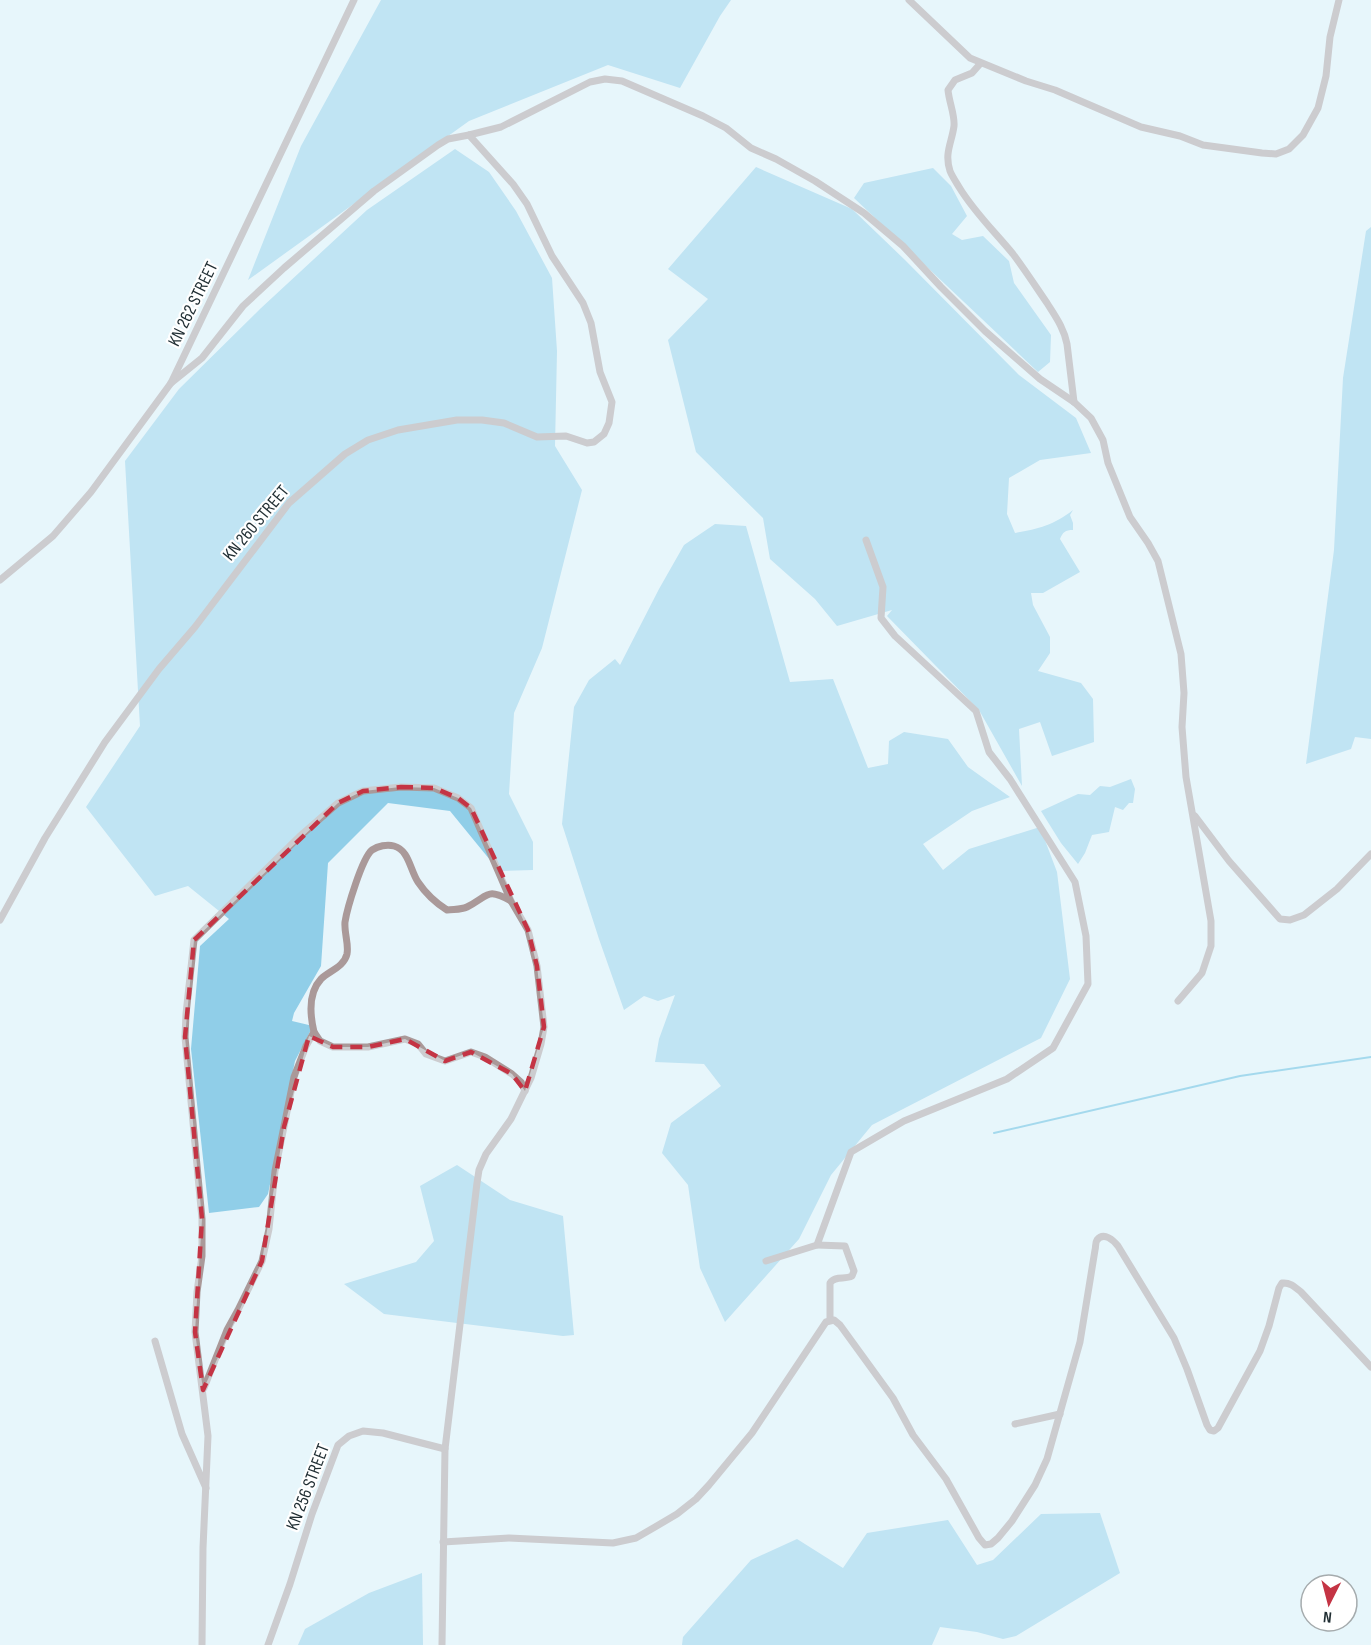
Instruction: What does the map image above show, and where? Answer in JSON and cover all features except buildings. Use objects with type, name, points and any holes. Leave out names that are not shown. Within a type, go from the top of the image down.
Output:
[{"type":"street","name":"KN 262 STREET","points":[[0,580],[53,536],[92,492],[171,383],[354,0]]},
{"type":"street","points":[[909,0],[970,58],[980,63],[1055,90],[1141,127],[1180,136],[1203,145],[1276,154],[1289,149],[1303,135],[1318,108],[1339,0]]},
{"type":"street","points":[[980,63],[972,73],[955,80],[948,90],[954,121],[949,143],[950,172],[964,196],[1033,281],[1060,324],[1067,344],[1074,402]]},
{"type":"street","points":[[171,383],[202,358],[243,306],[374,191],[448,138],[501,127],[590,82],[605,79],[622,81],[703,116],[726,128],[751,148],[815,181],[864,213],[903,246],[985,331],[1040,379],[1074,402],[1091,418],[1103,440],[1108,463],[1130,517],[1158,561],[1181,654],[1184,693],[1182,727],[1186,777],[1211,921],[1211,946],[1202,973],[1178,1001]]},
{"type":"street","name":"KN 260 STREET","points":[[0,920],[45,838],[105,742],[152,678],[195,627],[289,503],[338,459],[368,440],[398,430],[457,420],[504,423],[537,437],[566,436],[587,443],[594,442],[604,434],[609,423],[612,402],[600,372],[591,323],[583,303],[552,256],[527,204],[513,184],[469,135]]},
{"type":"street","points":[[817,1245],[851,1152],[904,1121],[1007,1079],[1053,1048],[1088,984],[1086,936],[1075,882],[1010,779],[989,752],[975,711],[895,636],[881,618],[883,587],[866,540]]},
{"type":"street","points":[[202,1645],[208,1436],[195,1332],[202,1256],[202,1219],[185,1037],[194,940],[299,837],[338,803],[363,791],[401,787],[434,788],[458,798],[471,808],[511,902],[528,930],[537,966],[543,1027],[537,1059],[525,1091],[511,1119],[486,1154],[479,1170],[445,1449],[442,1645]]},
{"type":"street","points":[[1193,814],[1229,861],[1280,919],[1290,920],[1304,915],[1337,889],[1371,854]]},
{"type":"street","points":[[511,902],[497,893],[484,896],[465,908],[447,910],[428,895],[417,880],[404,851],[394,846],[382,845],[371,851],[351,898],[345,923],[347,954],[343,962],[320,980],[313,995],[310,1015],[314,1032],[320,1041],[333,1047],[368,1047],[405,1039],[418,1044],[426,1054],[445,1061],[471,1052],[484,1056],[512,1074],[521,1082],[525,1091]]},
{"type":"street","points":[[203,1390],[226,1330],[262,1261],[269,1230],[275,1171],[292,1087],[297,1067],[314,1032]]},
{"type":"street","points":[[443,1542],[509,1538],[613,1543],[636,1538],[677,1514],[710,1485],[752,1433],[826,1322],[834,1320],[893,1398],[913,1436],[946,1479],[979,1538],[985,1545],[991,1544],[1012,1521],[1035,1485],[1047,1459],[1080,1342],[1097,1240],[1106,1236],[1118,1246],[1174,1338],[1210,1430],[1214,1431],[1218,1428],[1260,1351],[1282,1283],[1293,1286],[1301,1292],[1371,1367]]},
{"type":"street","points":[[766,1261],[817,1245],[845,1245],[854,1271],[852,1276],[836,1278],[830,1283],[830,1320]]},
{"type":"street","points":[[155,1341],[182,1434],[207,1491]]},
{"type":"street","points":[[1015,1424],[1060,1414]]},
{"type":"street","name":"KN 256 STREET","points":[[268,1645],[338,1445],[363,1431],[383,1433],[445,1449]]},
{"type":"highlighted area","points":[[401,787],[434,788],[458,798],[471,808],[528,930],[537,966],[544,1027],[525,1091],[512,1074],[471,1052],[445,1061],[405,1039],[368,1047],[333,1047],[309,1036],[284,1127],[262,1261],[203,1390],[195,1332],[202,1219],[185,1037],[194,940],[338,803],[363,791]]},
{"type":"shaded area","points":[[381,0],[731,0],[680,88],[608,65],[469,121],[248,280],[301,146]]},
{"type":"shaded area","points":[[455,149],[489,172],[516,211],[552,278],[557,351],[555,446],[582,490],[542,648],[514,713],[509,794],[533,842],[533,870],[499,871],[450,811],[388,803],[328,863],[321,966],[294,1013],[292,1021],[313,1026],[295,1061],[268,1194],[259,1207],[209,1213],[191,1049],[200,946],[229,919],[188,886],[155,896],[86,807],[140,726],[125,461],[179,389],[260,309],[367,210]]},
{"type":"shaded area","points":[[756,167],[852,209],[1019,375],[1076,418],[1091,453],[1040,460],[1009,478],[1007,514],[1015,533],[1045,526],[1073,510],[1070,515],[1073,530],[1065,532],[1060,539],[1080,572],[1043,593],[1031,593],[1033,605],[1050,637],[1050,653],[1038,671],[1081,683],[1093,699],[1094,742],[1052,756],[1040,722],[1019,729],[1022,786],[979,710],[887,616],[892,610],[837,626],[815,599],[770,559],[763,518],[696,452],[668,340],[708,299],[668,269]]},
{"type":"shaded area","points":[[933,168],[951,186],[967,216],[952,234],[962,240],[983,236],[1009,261],[1014,283],[1051,335],[1050,362],[1038,372],[854,198],[864,183]]},
{"type":"shaded area","points":[[1371,227],[1371,739],[1355,737],[1351,749],[1306,764],[1334,550],[1343,378],[1366,231]]},
{"type":"shaded area","points":[[715,524],[746,526],[790,682],[833,679],[868,768],[888,764],[889,741],[904,732],[948,739],[968,767],[1010,797],[972,811],[923,844],[943,870],[969,849],[1040,827],[1057,872],[1070,979],[1041,1038],[872,1125],[831,1175],[799,1239],[725,1322],[700,1268],[688,1185],[662,1153],[671,1123],[721,1086],[704,1064],[655,1062],[659,1039],[675,995],[658,1001],[644,996],[624,1010],[562,824],[574,707],[589,680],[615,659],[620,665],[684,545]]},
{"type":"shaded area","points":[[1131,779],[1135,789],[1133,803],[1129,803],[1123,810],[1115,807],[1109,832],[1092,835],[1078,864],[1061,843],[1041,811],[1078,794],[1090,795],[1100,786],[1110,787]]},
{"type":"shaded area","points":[[457,1165],[510,1200],[563,1216],[574,1335],[563,1336],[384,1314],[344,1284],[416,1262],[434,1241],[420,1186]]},
{"type":"shaded area","points":[[1100,1513],[1120,1573],[1016,1636],[1003,1639],[977,1632],[940,1627],[932,1645],[682,1645],[683,1637],[751,1560],[797,1539],[843,1568],[867,1533],[948,1520],[977,1565],[993,1560],[1041,1514]]},
{"type":"shaded area","points":[[422,1573],[423,1645],[298,1645],[305,1629],[369,1593]]},
{"type":"waterway","points":[[994,1133],[1240,1076],[1371,1057]]}]
